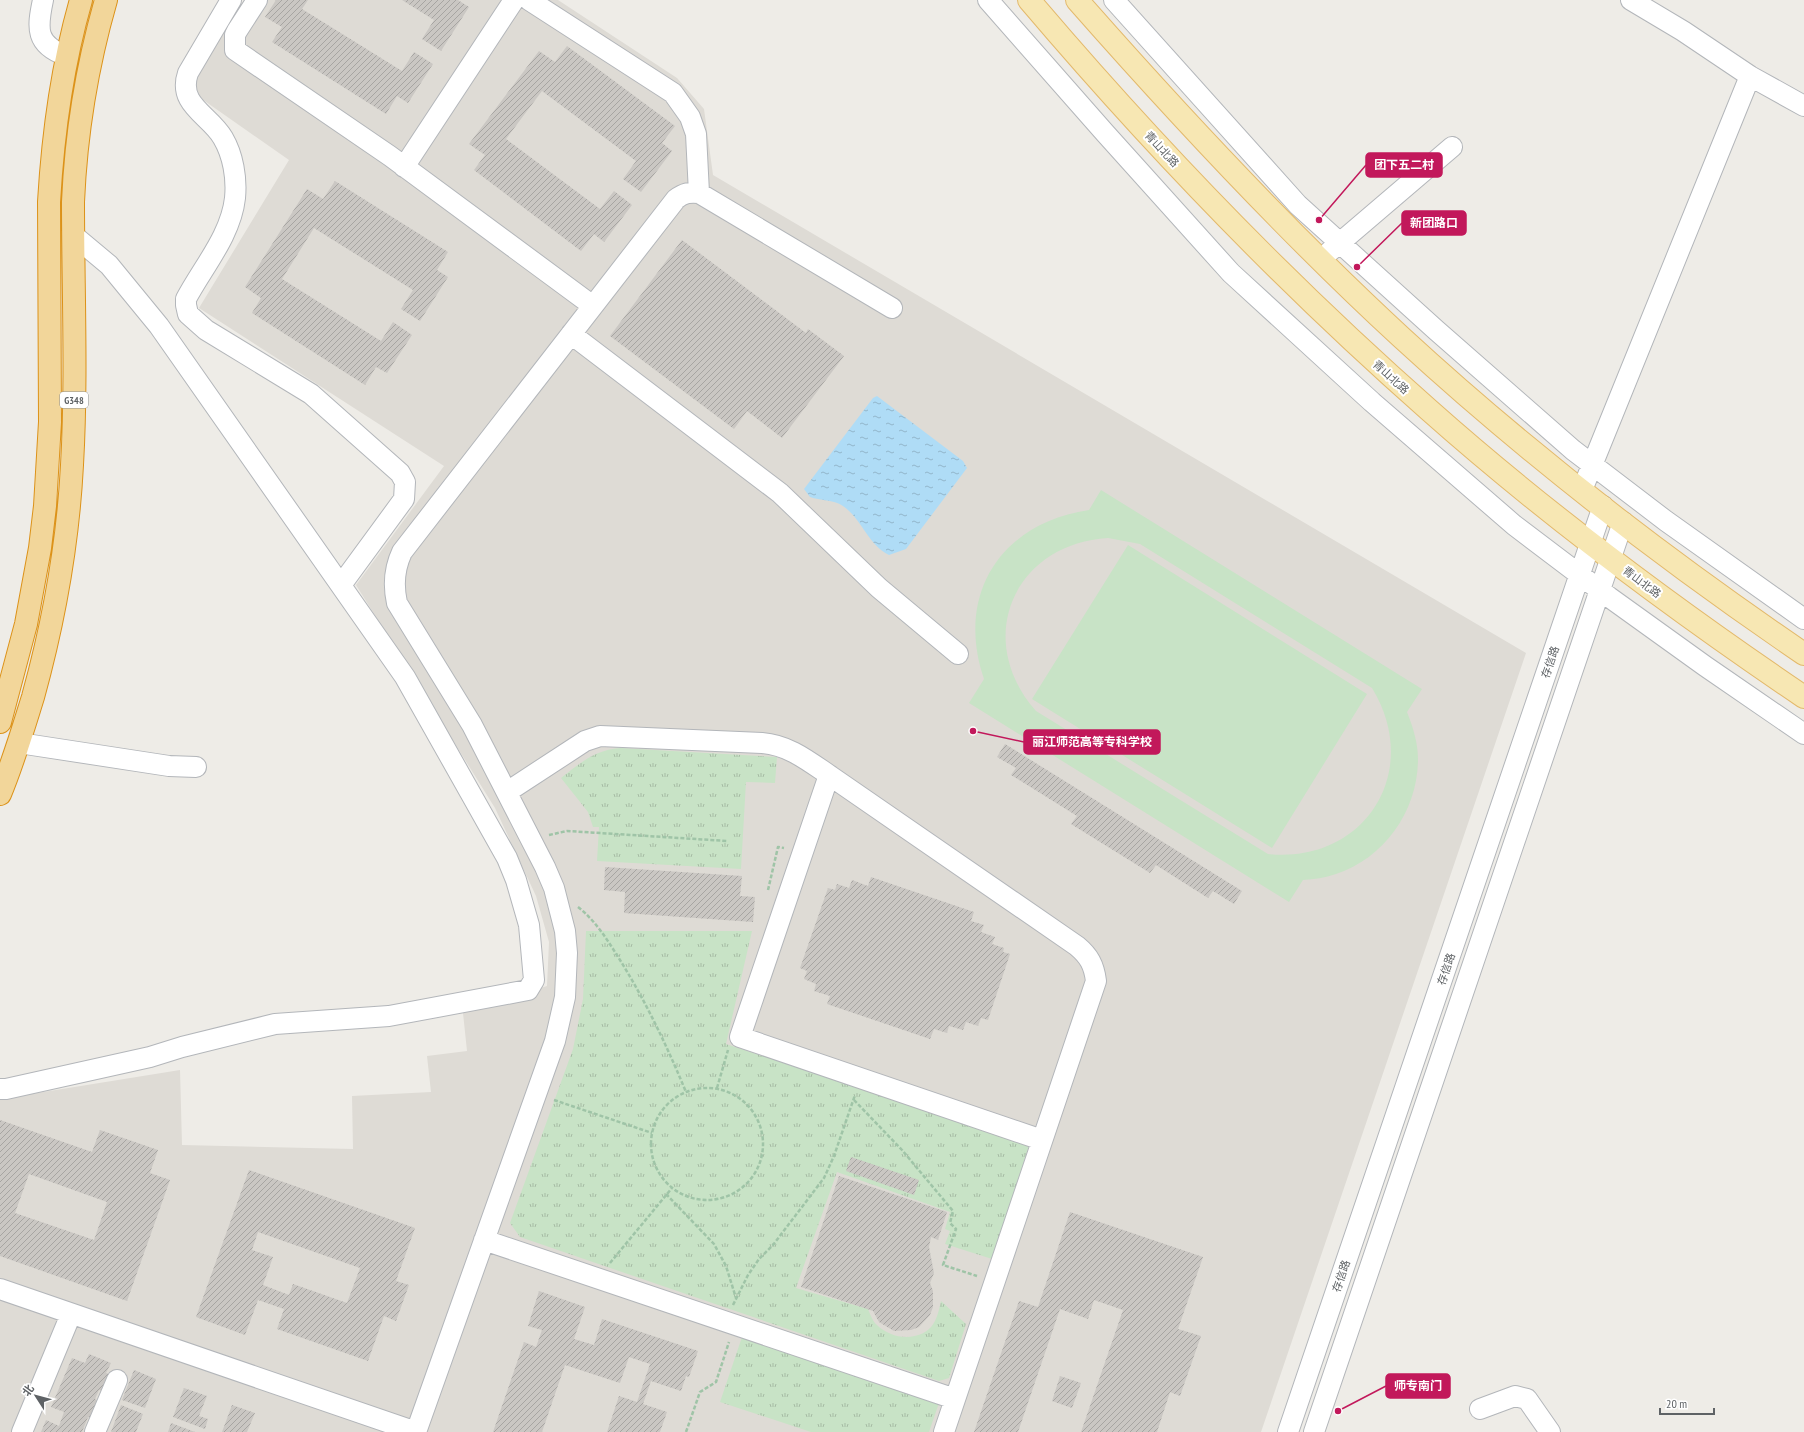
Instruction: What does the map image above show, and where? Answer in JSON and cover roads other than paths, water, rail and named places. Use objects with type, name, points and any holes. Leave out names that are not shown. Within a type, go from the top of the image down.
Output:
[{"type":"highway","name":"G348","points":[[0,722],[26,624],[40,548],[45,506],[50,422],[49,202],[54,131],[66,56],[81,0]]},
{"type":"highway","name":"G348","points":[[0,794],[19,743],[41,667],[58,590],[69,509],[74,423],[73,235],[75,168],[81,112],[90,61],[106,0]]},
{"type":"main road","name":"青山北路","points":[[1029,0],[1160,148],[1218,208],[1322,312],[1431,412],[1502,472],[1591,543],[1687,616],[1804,697]]},
{"type":"main road","points":[[1077,0],[1187,123],[1320,260],[1455,385],[1513,435],[1623,522],[1708,586],[1804,654]]},
{"type":"street","points":[[43,0],[39,21],[40,32],[49,49],[66,56]]},
{"type":"street","points":[[231,0],[188,73],[185,81],[185,89],[189,100],[223,138],[229,152],[235,182],[235,198],[227,228],[186,299],[186,310],[188,314],[206,330],[311,394],[400,473],[405,482],[404,499],[341,585]]},
{"type":"street","points":[[257,0],[235,35],[235,50],[404,167],[593,306]]},
{"type":"street","points":[[404,167],[514,0]]},
{"type":"street","points":[[529,0],[673,93],[690,117],[696,134],[699,193]]},
{"type":"street","points":[[988,0],[1105,134],[1231,272],[1448,468],[1514,525],[1600,590],[1705,666],[1804,734]]},
{"type":"street","points":[[1114,0],[1298,205],[1339,243],[1493,381],[1592,465],[1666,521],[1804,619]]},
{"type":"street","points":[[1631,0],[1683,31],[1750,76],[1804,106]]},
{"type":"street","points":[[1582,490],[1750,76]]},
{"type":"street","points":[[1320,260],[1452,147]]},
{"type":"street","points":[[0,1289],[416,1432],[561,1020],[567,975],[564,931],[554,888],[546,867],[472,725],[401,612],[395,594],[395,573],[402,552],[676,199],[688,192],[699,193],[892,308]]},
{"type":"street","points":[[0,1088],[6,1089],[150,1057],[196,1043],[275,1024],[389,1016],[528,990],[534,980],[529,925],[516,880],[507,858],[405,677],[159,326],[109,265],[73,235]]},
{"type":"street","points":[[571,334],[780,493],[879,588],[958,654]]},
{"type":"street","name":"存信路","points":[[1288,1432],[1603,506]]},
{"type":"street","points":[[1314,1432],[1623,522]]},
{"type":"street","points":[[507,792],[585,741],[600,736],[772,744],[783,746],[799,754],[1077,946],[1087,955],[1091,961],[1096,981],[944,1432]]},
{"type":"street","points":[[19,743],[169,766],[196,766]]},
{"type":"street","points":[[829,775],[740,1037],[1042,1140]]},
{"type":"street","points":[[484,1240],[955,1399]]},
{"type":"street","points":[[22,1432],[71,1314]]},
{"type":"street","points":[[95,1432],[116,1380]]},
{"type":"street","points":[[1480,1408],[1515,1396],[1527,1399],[1550,1432]]},
{"type":"water","points":[[877,396],[963,461],[967,468],[906,549],[889,555],[882,551],[870,539],[850,511],[835,502],[810,497],[804,489],[873,398]]},
{"type":"place","name":"团下五二村","points":[[1319,220]]},
{"type":"place","name":"新团路口","points":[[1357,267]]},
{"type":"place","name":"丽江师范高等专科学校","points":[[973,731]]},
{"type":"place","name":"师专南门","points":[[1338,1411]]}]
